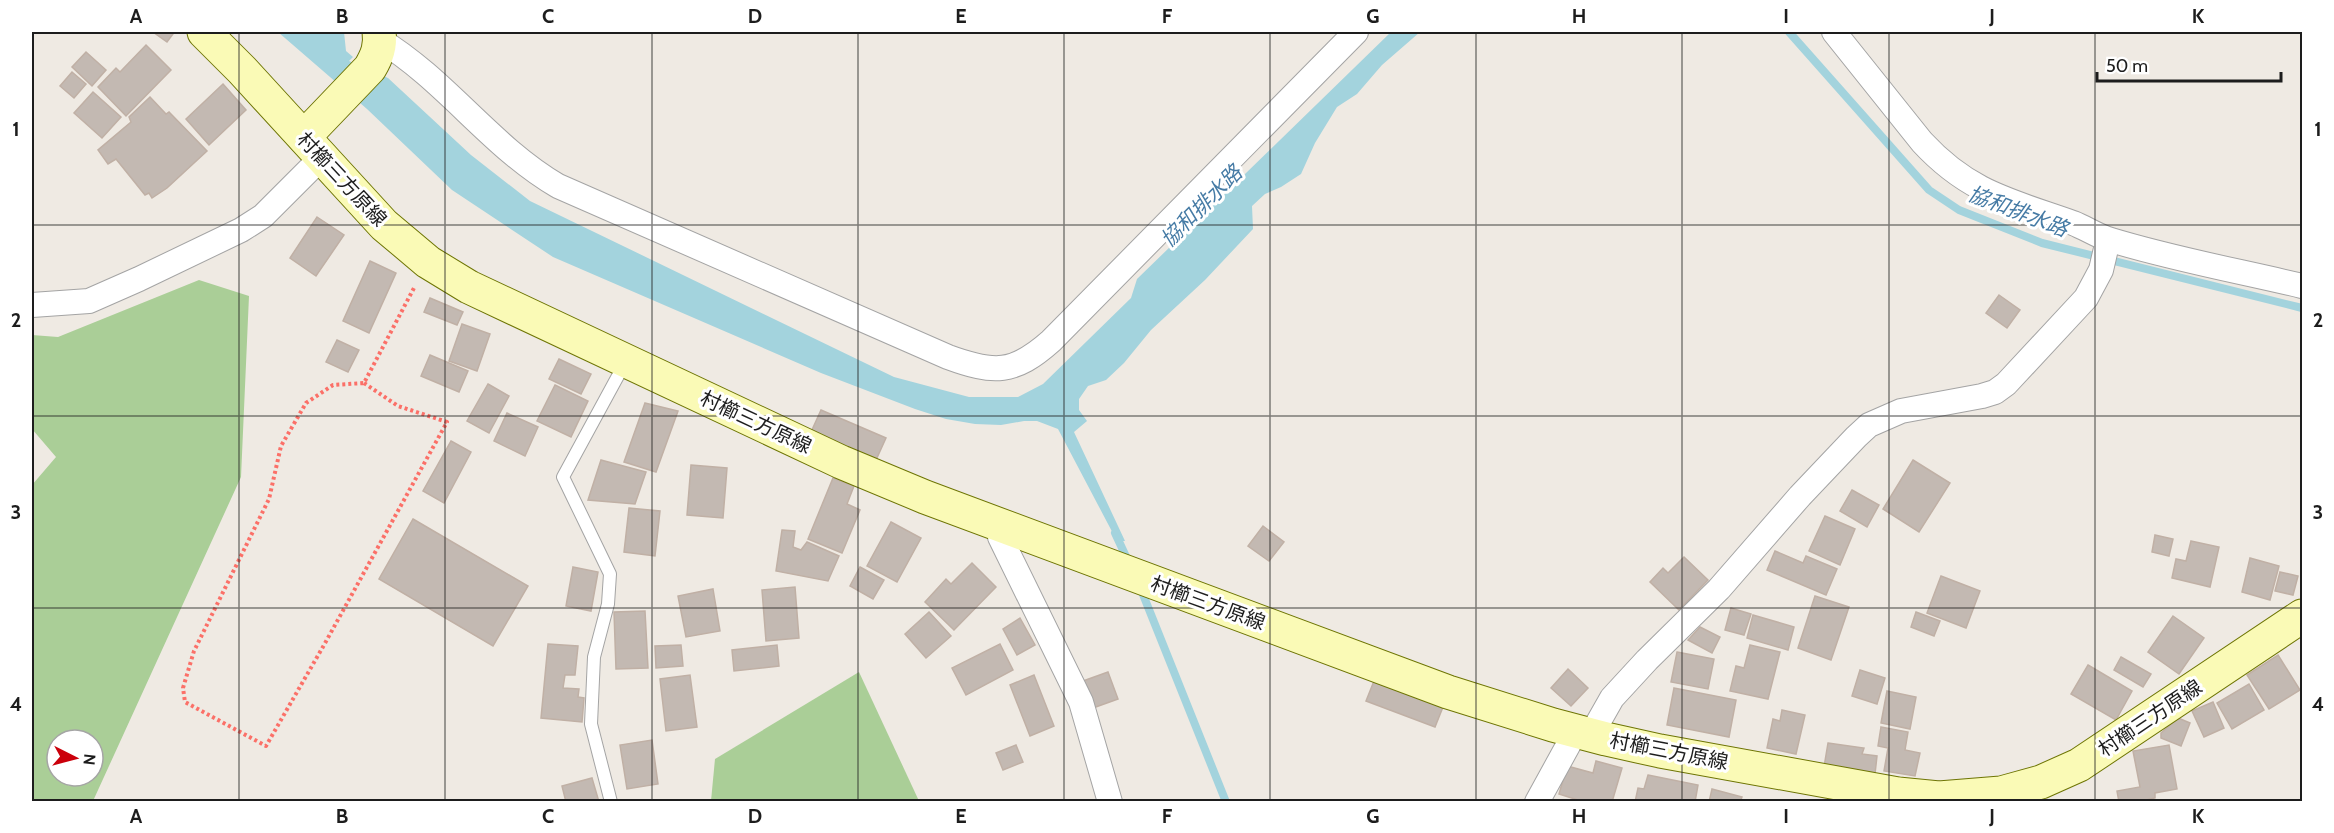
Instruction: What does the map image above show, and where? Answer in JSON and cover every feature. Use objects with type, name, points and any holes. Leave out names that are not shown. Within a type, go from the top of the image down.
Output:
[{"type":"main road","name":"村櫛三方原線","points":[[204,32],[315,138],[384,225],[428,262],[469,287],[841,462],[925,497],[1448,692],[1583,733],[1660,751],[1898,794],[1970,799],[2041,782],[2079,765],[2267,637],[2302,616]]},
{"type":"main road","points":[[315,138],[376,46]]},
{"type":"street","points":[[376,46],[405,55],[526,164],[558,186],[948,357],[967,364],[1005,369],[1021,363],[1051,341],[1356,32]]},
{"type":"street","points":[[1834,32],[1922,142],[1953,172],[1989,194],[2076,224],[2105,252],[2302,286]]},
{"type":"street","points":[[32,305],[89,301],[241,230],[263,216],[315,138]]},
{"type":"street","points":[[1537,801],[1583,733],[1619,690],[1719,589],[1800,496],[1856,437],[1869,425],[1901,411],[1982,396],[1995,392],[2006,384],[2086,298],[2105,252]]},
{"type":"street","points":[[1001,525],[1000,537],[1081,702],[1110,801]]},
{"type":"lane","points":[[611,801],[591,724],[594,657],[608,604],[610,574],[563,477],[626,361]]},
{"type":"path","points":[[364,383],[428,262]]},
{"type":"path","points":[[364,383],[398,406],[447,422],[266,746],[185,702],[183,688],[194,651],[269,499],[280,446],[306,403],[333,385],[364,383]]},
{"type":"green space","points":[[199,280],[249,296],[241,477],[105,775],[105,728],[45,728],[45,788],[99,788],[93,801],[32,801],[32,485],[56,457],[32,429],[32,335],[58,337]]},
{"type":"green space","points":[[859,672],[919,801],[711,801],[715,759]]},
{"type":"water","points":[[278,32],[344,32],[346,51],[353,57],[349,61],[388,78],[471,155],[530,201],[894,377],[969,397],[1018,397],[1043,384],[1131,298],[1137,279],[1391,32],[1420,32],[1382,65],[1357,94],[1337,107],[1315,143],[1301,174],[1265,194],[1252,206],[1253,229],[1205,280],[1151,330],[1124,363],[1106,380],[1088,386],[1079,399],[1079,410],[1087,421],[1074,432],[1125,541],[1117,541],[1058,429],[1037,421],[1001,425],[975,424],[946,419],[915,409],[821,373],[553,257],[452,190],[367,109]]},
{"type":"building","points":[[153,32],[170,32],[173,34],[167,42]]},
{"type":"building","points":[[146,45],[171,70],[126,116],[98,87],[116,68],[120,72]]},
{"type":"building","points":[[86,52],[106,70],[92,86],[72,67]]},
{"type":"building","points":[[72,72],[86,84],[74,98],[60,86]]},
{"type":"building","points":[[223,84],[246,110],[209,145],[186,119]]},
{"type":"building","points":[[93,92],[121,117],[102,138],[74,113]]},
{"type":"building","points":[[150,97],[166,114],[169,112],[207,151],[167,188],[152,198],[149,193],[145,195],[116,159],[108,164],[98,150],[131,122],[129,117]]},
{"type":"building","points":[[317,217],[344,235],[316,276],[290,258]]},
{"type":"building","points":[[370,261],[396,273],[369,333],[343,321]]},
{"type":"building","points":[[1999,295],[2020,310],[2007,328],[1986,313]]},
{"type":"building","points":[[430,298],[463,312],[457,325],[424,312]]},
{"type":"building","points":[[462,324],[490,334],[477,371],[449,361]]},
{"type":"building","points":[[337,340],[359,350],[348,372],[326,362]]},
{"type":"building","points":[[430,355],[468,371],[459,392],[421,376]]},
{"type":"building","points":[[559,359],[591,374],[581,394],[549,379]]},
{"type":"building","points":[[488,384],[509,396],[489,433],[467,421]]},
{"type":"building","points":[[555,385],[588,401],[571,437],[537,421]]},
{"type":"building","points":[[645,403],[678,411],[656,472],[624,462]]},
{"type":"building","points":[[821,410],[886,438],[876,460],[811,432]]},
{"type":"building","points":[[507,413],[538,427],[525,456],[494,441]]},
{"type":"building","points":[[451,441],[471,452],[444,503],[423,491]]},
{"type":"building","points":[[601,460],[646,472],[635,504],[588,500]]},
{"type":"building","points":[[1913,460],[1950,483],[1919,532],[1883,509]]},
{"type":"building","points":[[691,465],[727,468],[723,518],[687,515]]},
{"type":"building","points":[[833,478],[854,486],[847,504],[860,510],[842,553],[808,539]]},
{"type":"building","points":[[1852,490],[1879,505],[1867,527],[1840,511]]},
{"type":"building","points":[[629,508],[660,511],[655,556],[624,552]]},
{"type":"building","points":[[1825,516],[1855,529],[1840,565],[1809,551]]},
{"type":"building","points":[[413,519],[528,586],[493,646],[379,579]]},
{"type":"building","points":[[891,522],[921,538],[897,582],[867,566]]},
{"type":"building","points":[[1263,526],[1284,542],[1269,561],[1248,546]]},
{"type":"building","points":[[782,530],[795,531],[793,547],[801,550],[807,542],[839,556],[828,581],[776,571]]},
{"type":"building","points":[[2155,535],[2173,539],[2169,556],[2152,552]]},
{"type":"building","points":[[2191,541],[2219,547],[2210,587],[2172,578],[2176,559],[2186,561]]},
{"type":"building","points":[[1775,551],[1803,563],[1806,556],[1837,569],[1826,595],[1767,570]]},
{"type":"building","points":[[1684,557],[1708,580],[1679,610],[1650,582],[1663,568],[1668,573]]},
{"type":"building","points":[[2250,558],[2279,566],[2270,600],[2242,592]]},
{"type":"building","points":[[972,563],[996,587],[954,630],[925,602],[946,579],[951,584]]},
{"type":"building","points":[[573,567],[598,572],[591,611],[566,606]]},
{"type":"building","points":[[860,567],[884,580],[873,599],[850,586]]},
{"type":"building","points":[[2280,572],[2298,576],[2293,595],[2275,591]]},
{"type":"building","points":[[1941,576],[1980,591],[1966,628],[1927,613]]},
{"type":"building","points":[[795,587],[799,638],[766,641],[762,590]]},
{"type":"building","points":[[713,589],[720,631],[686,637],[678,596]]},
{"type":"building","points":[[1815,596],[1849,607],[1831,660],[1798,648]]},
{"type":"building","points":[[1731,608],[1751,614],[1744,635],[1725,630]]},
{"type":"building","points":[[645,611],[648,668],[616,669],[614,612]]},
{"type":"building","points":[[929,612],[951,636],[926,658],[905,634]]},
{"type":"building","points":[[1916,612],[1940,621],[1934,636],[1911,627]]},
{"type":"building","points":[[1753,615],[1794,627],[1788,650],[1747,638]]},
{"type":"building","points":[[2173,616],[2204,638],[2179,674],[2148,652]]},
{"type":"building","points":[[1020,618],[1035,645],[1017,655],[1003,629]]},
{"type":"building","points":[[1700,627],[1720,637],[1712,653],[1688,640]]},
{"type":"building","points":[[548,644],[578,646],[575,675],[565,675],[563,688],[579,689],[578,697],[584,698],[582,722],[541,718]]},
{"type":"building","points":[[1000,644],[1013,670],[966,695],[952,668]]},
{"type":"building","points":[[681,645],[683,666],[656,668],[655,646]]},
{"type":"building","points":[[777,645],[779,666],[734,671],[732,650]]},
{"type":"building","points":[[1750,645],[1780,652],[1768,699],[1730,691],[1736,666],[1744,668]]},
{"type":"building","points":[[1677,652],[1714,659],[1708,689],[1671,682]]},
{"type":"building","points":[[2278,655],[2300,690],[2269,709],[2247,675]]},
{"type":"building","points":[[2121,657],[2151,674],[2143,687],[2114,670]]},
{"type":"building","points":[[2088,665],[2132,691],[2116,720],[2071,694]]},
{"type":"building","points":[[1568,669],[1588,688],[1571,706],[1551,688]]},
{"type":"building","points":[[1860,670],[1885,678],[1877,704],[1852,696]]},
{"type":"building","points":[[1108,672],[1118,699],[1093,708],[1083,681]]},
{"type":"building","points":[[690,675],[697,727],[666,731],[660,679]]},
{"type":"building","points":[[1034,675],[1054,726],[1030,736],[1010,685]]},
{"type":"building","points":[[1374,681],[1443,707],[1435,727],[1366,701]]},
{"type":"building","points":[[2249,684],[2264,710],[2232,729],[2217,703]]},
{"type":"building","points":[[1674,688],[1736,700],[1729,737],[1667,725]]},
{"type":"building","points":[[1887,691],[1916,697],[1910,729],[1881,723]]},
{"type":"building","points":[[2213,702],[2224,728],[2204,737],[2192,711]]},
{"type":"building","points":[[1782,710],[1805,715],[1796,754],[1767,748],[1773,719],[1780,721]]},
{"type":"building","points":[[2178,718],[2190,723],[2181,746],[2161,738],[2161,733]]},
{"type":"building","points":[[1881,727],[1908,732],[1905,750],[1920,753],[1915,776],[1884,771],[1888,748],[1878,746]]},
{"type":"building","points":[[652,740],[658,784],[627,789],[620,745]]},
{"type":"building","points":[[1828,743],[1864,748],[1862,754],[1877,756],[1875,774],[1824,767]]},
{"type":"building","points":[[1016,745],[1023,762],[1003,770],[996,753]]},
{"type":"building","points":[[2169,745],[2177,789],[2155,793],[2155,798],[2137,802],[2119,802],[2117,791],[2140,787],[2133,751]]},
{"type":"building","points":[[1596,761],[1622,768],[1612,802],[1584,802],[1559,794],[1567,766],[1593,773]]},
{"type":"building","points":[[1648,775],[1698,785],[1695,802],[1635,802],[1638,788],[1644,789]]},
{"type":"building","points":[[592,778],[599,802],[566,802],[562,786]]},
{"type":"building","points":[[1712,789],[1742,797],[1740,802],[1709,802]]},
{"type":"waterway","name":"協和排水路","points":[[1789,32],[1929,190],[1959,210],[2042,243],[2302,308]]},
{"type":"waterway","points":[[1115,533],[1129,563]]},
{"type":"waterway","points":[[1140,587],[1226,802]]}]
